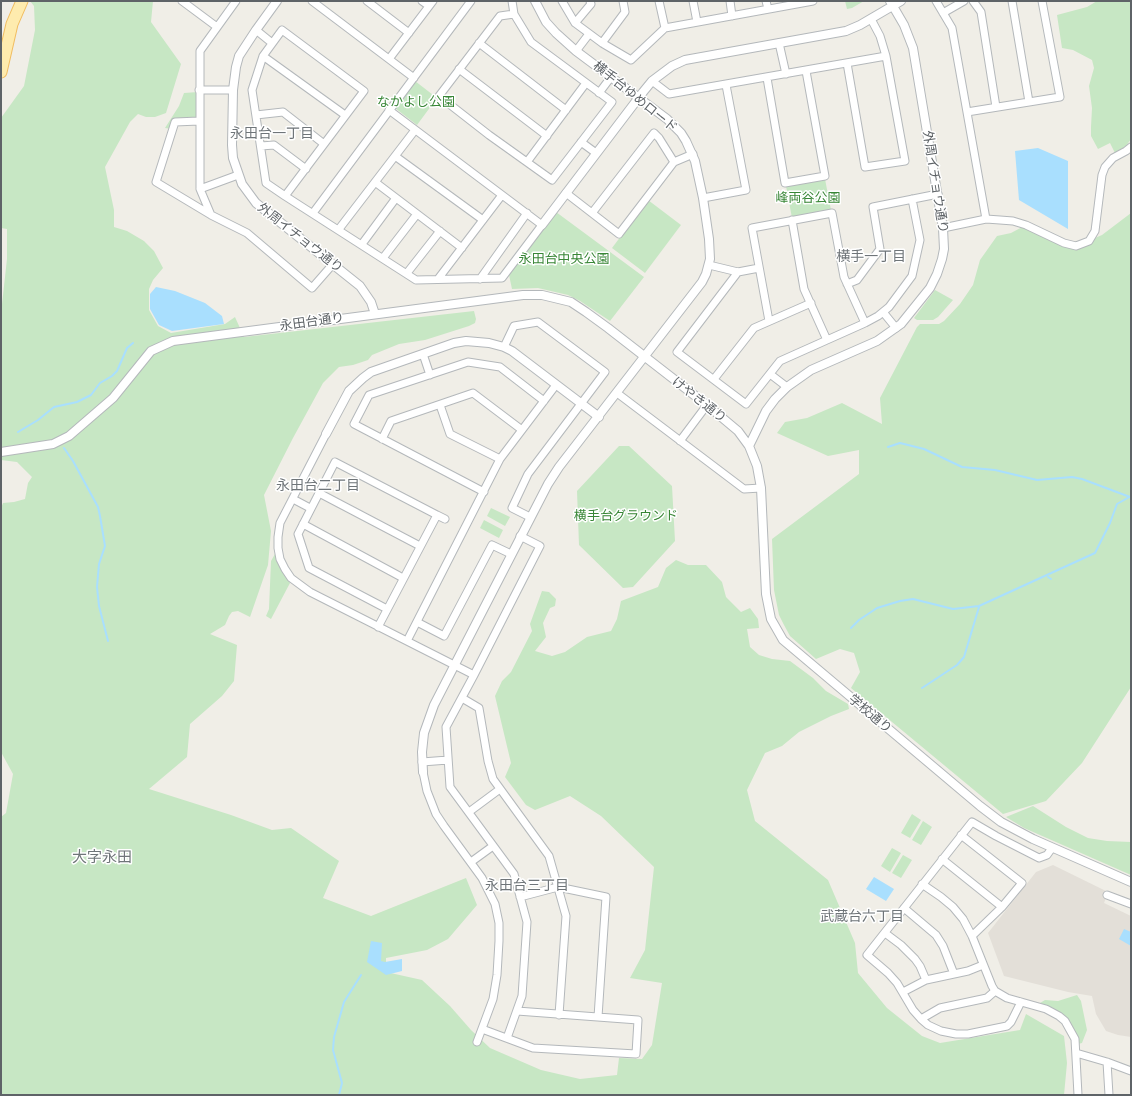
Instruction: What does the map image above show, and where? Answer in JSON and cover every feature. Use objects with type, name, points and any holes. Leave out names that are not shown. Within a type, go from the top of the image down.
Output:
[{"type":"main road","points":[[1,72],[12,24],[22,1]]},
{"type":"street","points":[[182,1],[217,27]]},
{"type":"street","points":[[211,215],[200,188],[200,51],[236,1]]},
{"type":"street","name":"外周イチョウ通り","points":[[277,1],[239,56],[236,67],[233,90],[232,145],[233,158],[238,175],[242,184],[256,203],[360,286],[372,302],[375,314]]},
{"type":"street","points":[[312,1],[414,78]]},
{"type":"street","points":[[366,1],[409,33]]},
{"type":"street","points":[[389,59],[431,3],[422,1]]},
{"type":"street","points":[[313,213],[471,1]]},
{"type":"street","points":[[512,1],[514,14],[532,42],[612,102],[552,180],[439,96],[500,16],[514,14]]},
{"type":"street","name":"横手台ゆめロード","points":[[423,772],[422,752],[424,733],[428,718],[548,484],[559,467],[645,358],[702,282],[709,265],[711,250],[703,198],[693,154],[686,141],[674,126],[576,51],[556,33],[546,22],[535,1]]},
{"type":"street","points":[[562,1],[575,23],[602,43],[632,60],[664,28],[813,1]]},
{"type":"street","points":[[575,23],[591,4],[590,1]]},
{"type":"street","points":[[602,43],[625,12],[623,1]]},
{"type":"street","points":[[659,1],[664,28]]},
{"type":"street","points":[[693,1],[697,22]]},
{"type":"street","points":[[730,1],[732,16]]},
{"type":"street","points":[[766,1],[768,9]]},
{"type":"street","points":[[285,196],[364,91],[282,30],[263,56],[252,90],[266,183],[285,196],[407,273],[416,280],[502,278],[596,153],[652,82],[661,73],[685,60],[846,31],[871,19],[891,4],[901,1]]},
{"type":"street","points":[[936,1],[952,28],[986,219]]},
{"type":"street","points":[[943,13],[964,1]]},
{"type":"street","points":[[973,1],[981,12],[996,107]]},
{"type":"street","points":[[1012,1],[1029,102]]},
{"type":"street","points":[[967,112],[1060,97],[1042,1]]},
{"type":"street","name":"外周イチョウ通り","points":[[749,446],[766,411],[775,399],[787,388],[811,370],[876,341],[896,328],[909,316],[930,288],[942,259],[944,249],[943,228],[912,48],[907,31],[891,4]]},
{"type":"street","points":[[847,63],[865,168],[905,162],[886,56],[871,19]]},
{"type":"street","points":[[256,30],[272,43]]},
{"type":"street","points":[[576,51],[589,34]]},
{"type":"street","points":[[479,43],[566,110]]},
{"type":"street","points":[[779,43],[786,74]]},
{"type":"street","points":[[263,56],[345,115]]},
{"type":"street","points":[[652,82],[669,94],[886,56]]},
{"type":"street","points":[[459,69],[547,136]]},
{"type":"street","points":[[767,78],[785,183],[825,176],[806,71]]},
{"type":"street","points":[[599,93],[611,77]]},
{"type":"street","points":[[527,162],[586,83]]},
{"type":"street","points":[[703,198],[746,190],[726,85]]},
{"type":"street","points":[[199,90],[233,90]]},
{"type":"street","points":[[389,110],[542,224]]},
{"type":"street","points":[[256,115],[283,112],[324,144]]},
{"type":"street","points":[[199,121],[175,122],[156,182],[211,215],[247,234],[312,288],[333,264]]},
{"type":"street","points":[[338,229],[415,130]]},
{"type":"street","points":[[592,213],[654,133],[660,138],[674,162]]},
{"type":"street","points":[[581,142],[596,153]]},
{"type":"street","points":[[261,146],[274,145],[306,169]]},
{"type":"street","points":[[943,228],[986,219],[1013,221],[1035,229],[1064,243],[1076,246],[1089,241],[1095,231],[1102,175],[1105,168],[1113,158],[1131,147]]},
{"type":"street","points":[[566,193],[619,234],[674,162],[693,154]]},
{"type":"street","points":[[395,156],[483,220]]},
{"type":"street","points":[[200,188],[238,175]]},
{"type":"street","points":[[375,182],[462,248]]},
{"type":"street","points":[[847,284],[857,280],[880,249],[872,207],[938,194]]},
{"type":"street","points":[[438,279],[502,195]]},
{"type":"street","points":[[362,244],[396,198]]},
{"type":"street","points":[[738,272],[677,352],[746,404],[780,361],[865,323],[889,307],[912,276],[920,240],[912,199]]},
{"type":"street","points":[[480,279],[527,213]]},
{"type":"street","points":[[769,321],[752,228],[832,213],[844,277],[865,323]]},
{"type":"street","points":[[383,258],[417,214]]},
{"type":"street","points":[[792,220],[804,289],[827,340]]},
{"type":"street","points":[[407,273],[440,231]]},
{"type":"street","points":[[709,265],[738,272],[759,268]]},
{"type":"street","name":"永田台通り","points":[[1,452],[53,444],[69,436],[113,398],[151,351],[173,341],[523,295],[542,295],[571,302],[645,358]]},
{"type":"street","points":[[714,379],[754,328],[811,303]]},
{"type":"street","points":[[883,312],[896,328]]},
{"type":"street","points":[[504,347],[514,326],[538,322],[605,372],[528,474],[512,508],[530,517]]},
{"type":"street","points":[[474,675],[310,592],[295,582],[285,570],[280,559],[278,536],[280,523],[349,391],[371,372],[454,343],[466,341],[489,343],[512,351],[599,417]]},
{"type":"street","points":[[423,354],[430,375]]},
{"type":"street","name":"けやき通り","points":[[645,358],[707,405],[738,431],[749,446]]},
{"type":"street","points":[[484,492],[354,424],[369,395],[468,362],[500,367],[544,401]]},
{"type":"street","points":[[770,374],[787,388]]},
{"type":"street","points":[[407,641],[500,459],[556,385]]},
{"type":"street","points":[[382,439],[391,421],[473,393],[522,430]]},
{"type":"street","points":[[617,393],[744,489],[761,488]]},
{"type":"street","points":[[440,405],[450,434],[500,459]]},
{"type":"street","points":[[680,441],[707,405]]},
{"type":"street","name":"学校通り","points":[[749,446],[758,466],[761,488],[766,594],[771,619],[783,640],[988,812],[1015,830],[1052,848],[1131,882]]},
{"type":"street","points":[[388,610],[309,568],[298,534],[310,508],[335,462],[445,519]]},
{"type":"street","points":[[319,493],[420,546]]},
{"type":"street","points":[[293,499],[310,508]]},
{"type":"street","points":[[378,627],[437,515]]},
{"type":"street","points":[[302,524],[403,578]]},
{"type":"street","points":[[507,1038],[522,996],[527,922],[514,874],[450,787],[446,727],[540,546],[520,536]]},
{"type":"street","points":[[417,622],[444,636],[492,545],[511,554]]},
{"type":"street","points":[[462,698],[479,708],[488,761],[493,779],[549,856],[566,916],[560,1015]]},
{"type":"street","points":[[422,762],[448,760]]},
{"type":"street","points":[[423,772],[427,791],[436,814],[471,862],[489,890],[495,904],[499,941],[497,975],[493,999],[477,1042]]},
{"type":"street","points":[[469,812],[500,789]]},
{"type":"street","points":[[1021,1002],[1010,1024],[968,1034],[956,1034],[941,1031],[928,1025],[921,1019],[913,1010],[903,992],[888,974],[867,955],[972,822],[1039,858],[1047,855],[1052,848]]},
{"type":"street","points":[[961,835],[1022,883],[1002,907],[972,936]]},
{"type":"street","points":[[471,862],[493,846]]},
{"type":"street","points":[[942,859],[1002,907]]},
{"type":"street","points":[[922,884],[953,907],[963,919],[972,936],[995,991],[1007,998],[1046,1009],[1065,1021],[1075,1039],[1078,1095]]},
{"type":"street","points":[[520,897],[558,887],[606,897],[598,1017]]},
{"type":"street","points":[[1107,896],[1131,904]]},
{"type":"street","points":[[904,908],[936,935],[944,946],[954,974]]},
{"type":"street","points":[[885,933],[901,945],[915,959],[926,980]]},
{"type":"street","points":[[903,992],[926,980],[954,974],[983,965]]},
{"type":"street","points":[[921,1019],[940,1008],[987,998],[995,991]]},
{"type":"street","points":[[482,1029],[533,1048],[636,1054],[638,1020],[517,1011]]},
{"type":"street","points":[[1076,1052],[1131,1071]]},
{"type":"street","points":[[1107,1062],[1109,1095]]},
{"type":"shaded area","points":[[1053,865],[1108,892],[1104,903],[1131,916],[1131,1037],[1106,1031],[1096,1014],[1092,996],[1068,992],[1004,976],[988,933],[1036,872]]},
{"type":"green space","points":[[30,1],[153,1],[151,22],[181,64],[166,113],[155,117],[146,117],[138,114],[130,122],[105,167],[114,210],[114,227],[127,231],[144,241],[154,251],[163,268],[153,280],[149,289],[149,310],[158,326],[171,333],[225,324],[235,317],[244,337],[474,311],[476,319],[475,323],[469,326],[425,340],[399,344],[372,355],[368,360],[353,365],[339,367],[323,383],[264,495],[271,531],[268,565],[250,617],[238,611],[232,612],[225,625],[210,634],[237,645],[234,681],[222,696],[190,724],[187,757],[149,789],[231,815],[272,830],[291,828],[339,861],[323,898],[371,916],[466,878],[477,905],[448,939],[427,950],[386,958],[386,972],[422,980],[450,1006],[471,1030],[490,1048],[541,1070],[580,1079],[617,1075],[619,1058],[642,1059],[652,1045],[662,983],[630,978],[645,950],[654,867],[601,816],[570,796],[535,810],[526,805],[505,777],[511,763],[495,696],[502,681],[511,672],[532,631],[530,624],[542,591],[549,592],[556,599],[555,606],[550,608],[543,623],[546,637],[535,651],[552,656],[565,652],[587,637],[611,631],[617,619],[621,601],[658,587],[666,568],[676,560],[688,565],[706,565],[722,582],[726,597],[741,612],[750,608],[758,619],[759,628],[747,629],[750,647],[759,655],[772,659],[790,661],[813,678],[826,691],[848,704],[849,709],[799,732],[782,746],[765,753],[747,790],[755,821],[828,880],[855,943],[858,973],[887,1008],[922,1036],[940,1043],[1020,1030],[1026,1014],[1064,1036],[1067,1063],[1064,1095],[1,1095],[1,817],[6,813],[13,774],[1,752],[1,508],[3,503],[25,499],[28,483],[32,477],[17,462],[1,460],[1,313],[7,259],[7,229],[1,228],[1,118],[24,86],[35,30],[34,6]]},
{"type":"green space","points":[[845,1],[864,1],[852,8],[847,9]]},
{"type":"green space","points":[[1097,1],[1131,1],[1131,139],[1126,146],[1115,153],[1110,143],[1098,149],[1091,136],[1092,108],[1089,86],[1094,68],[1092,60],[1073,50],[1062,48],[1057,15],[1087,7]]},
{"type":"green space","name":"なかよし公園","points":[[415,81],[437,98],[417,125],[395,108]]},
{"type":"green space","points":[[198,92],[199,121],[175,122],[172,129],[165,128],[179,106],[184,93]]},
{"type":"green space","name":"峰両谷公園","points":[[825,179],[831,210],[792,218],[786,186]]},
{"type":"green space","points":[[648,200],[681,225],[645,273],[612,248]]},
{"type":"green space","name":"永田台中央公園","points":[[556,212],[644,277],[610,321],[580,301],[568,295],[538,288],[512,289],[509,275]]},
{"type":"green space","points":[[1131,213],[1131,687],[1082,763],[1046,801],[1003,814],[851,688],[860,672],[854,653],[840,649],[816,659],[790,636],[779,615],[774,590],[772,539],[859,474],[859,450],[828,456],[777,433],[785,422],[807,418],[842,403],[882,424],[880,398],[917,327],[920,324],[939,324],[944,321],[960,304],[973,285],[980,260],[997,236],[1011,233],[1026,225],[1076,246],[1102,235]]},
{"type":"green space","points":[[935,290],[953,300],[938,317],[933,320],[917,320],[914,318]]},
{"type":"green space","name":"横手台グラウンド","points":[[619,446],[629,446],[672,486],[675,541],[633,587],[623,588],[579,545],[577,491]]},
{"type":"green space","points":[[491,508],[510,517],[505,526],[487,516]]},
{"type":"green space","points":[[484,520],[503,530],[499,538],[480,528]]},
{"type":"green space","points":[[275,554],[278,563],[290,583],[271,619],[266,616],[269,609],[271,561]]},
{"type":"green space","points":[[1033,806],[1066,827],[1088,838],[1107,841],[1131,842],[1131,875],[1024,828],[1006,817]]},
{"type":"green space","points":[[912,814],[921,820],[910,838],[901,833]]},
{"type":"green space","points":[[923,821],[932,827],[921,845],[912,840]]},
{"type":"green space","points":[[892,848],[901,853],[890,872],[881,866]]},
{"type":"green space","points":[[903,855],[912,860],[901,878],[892,873]]},
{"type":"green space","points":[[1077,995],[1081,1001],[1087,1030],[1082,1043],[1078,1044],[1062,1015],[1053,1008],[1040,1003],[1045,1000],[1058,1001]]},
{"type":"water","points":[[1038,148],[1068,161],[1068,229],[1019,200],[1015,151]]},
{"type":"water","points":[[156,287],[175,291],[205,303],[222,316],[224,324],[172,331],[159,325],[150,309],[150,294]]},
{"type":"water","points":[[874,877],[894,889],[886,901],[866,889]]},
{"type":"water","points":[[1124,929],[1131,932],[1131,946],[1119,939]]},
{"type":"water","points":[[371,941],[382,943],[381,961],[385,962],[402,959],[402,971],[386,975],[367,962]]},
{"type":"waterway","points":[[18,432],[38,420],[54,407],[77,402],[91,395],[100,383],[112,376],[117,371],[127,348],[133,343]]},
{"type":"waterway","points":[[888,447],[900,443],[924,449],[962,467],[995,470],[1037,480],[1072,477],[1082,479],[1130,497]]},
{"type":"waterway","points":[[64,448],[73,461],[98,507],[105,546],[99,564],[97,587],[99,606],[108,641]]},
{"type":"waterway","points":[[851,628],[859,620],[877,608],[900,601],[913,599],[953,609],[979,606],[1095,553],[1110,523],[1117,504],[1131,496]]},
{"type":"waterway","points":[[922,688],[957,665],[964,657],[979,607]]},
{"type":"waterway","points":[[339,1095],[342,1083],[333,1050],[334,1037],[344,1002],[361,975]]},
{"type":"district","name":"永田台一丁目","points":[[272,134]]},
{"type":"district","name":"横手一丁目","points":[[871,257]]},
{"type":"district","name":"永田台二丁目","points":[[318,486]]},
{"type":"district","name":"大字永田","points":[[102,858]]},
{"type":"district","name":"永田台三丁目","points":[[527,886]]},
{"type":"district","name":"武蔵台六丁目","points":[[862,917]]}]
